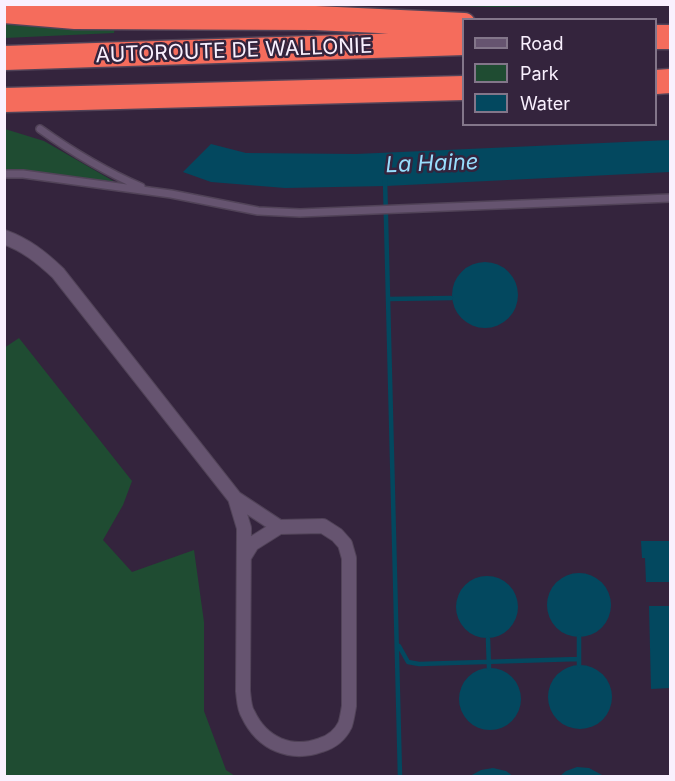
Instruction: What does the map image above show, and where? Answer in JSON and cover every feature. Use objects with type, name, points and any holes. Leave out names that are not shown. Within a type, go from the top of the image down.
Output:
[{"type":"highway","points":[[4,12],[75,17],[315,18],[462,25]]},
{"type":"highway","name":"AUTOROUTE DE WALLONIE","points":[[4,58],[462,43]]},
{"type":"highway","name":"AUTOROUTE DE WALLONIE","points":[[4,100],[462,88]]},
{"type":"street","points":[[4,237],[20,242],[38,254],[58,273],[235,498],[279,527]]},
{"type":"street","points":[[235,498],[244,528],[243,558],[243,692],[246,712],[256,728],[271,742],[289,749],[307,750],[332,742],[344,726],[349,706],[349,558],[345,544],[337,535],[323,526],[279,527],[252,544],[243,558]]},
{"type":"lane","points":[[40,129],[126,180],[152,191]]},
{"type":"lane","points":[[4,174],[23,174],[152,191],[258,212],[300,213],[670,198]]},
{"type":"green space","points":[[418,4],[654,5],[495,7]]},
{"type":"green space","points":[[4,21],[115,26],[114,33],[5,38]]},
{"type":"green space","points":[[5,129],[44,141],[115,182],[24,170],[5,170]]},
{"type":"green space","points":[[19,338],[132,481],[123,505],[103,540],[132,572],[194,550],[204,622],[204,711],[226,770],[235,776],[5,776],[4,348]]},
{"type":"water","name":"La Haine","points":[[670,140],[670,172],[386,186],[285,188],[211,182],[183,172],[211,144],[246,153],[356,154]]},
{"type":"water","points":[[478,262],[492,262],[504,267],[513,276],[518,295],[516,308],[509,319],[492,328],[478,328],[466,323],[457,314],[452,302],[452,288],[457,276],[466,267]]},
{"type":"water","points":[[641,541],[670,541],[670,582],[646,582],[645,558],[642,558]]},
{"type":"water","points":[[579,573],[591,575],[602,582],[609,593],[611,605],[609,617],[602,628],[591,635],[579,637],[567,635],[556,628],[549,617],[547,605],[549,593],[556,582],[567,575]]},
{"type":"water","points":[[481,576],[493,576],[509,585],[516,595],[518,607],[516,619],[509,629],[493,638],[481,638],[470,633],[461,624],[456,613],[456,601],[461,590],[470,581]]},
{"type":"water","points":[[649,606],[670,606],[670,688],[651,689]]},
{"type":"water","points":[[580,665],[598,670],[603,674],[607,679],[612,697],[607,715],[603,720],[598,724],[580,729],[562,724],[557,720],[553,715],[548,697],[553,679],[557,674],[562,670]]},
{"type":"water","points":[[484,668],[496,668],[512,677],[519,687],[521,699],[519,711],[512,721],[496,730],[484,730],[473,725],[464,716],[459,705],[459,693],[464,682],[473,673]]},
{"type":"water","points":[[577,767],[589,768],[604,776],[560,776]]},
{"type":"water","points":[[493,768],[506,771],[513,776],[470,776],[481,770]]},
{"type":"waterway","name":"La Haine","points":[[385,179],[400,776]]},
{"type":"waterway","points":[[389,299],[451,298]]},
{"type":"waterway","points":[[579,637],[579,665]]},
{"type":"waterway","points":[[488,639],[489,668]]},
{"type":"waterway","points":[[399,646],[408,662],[419,664],[579,659]]}]
